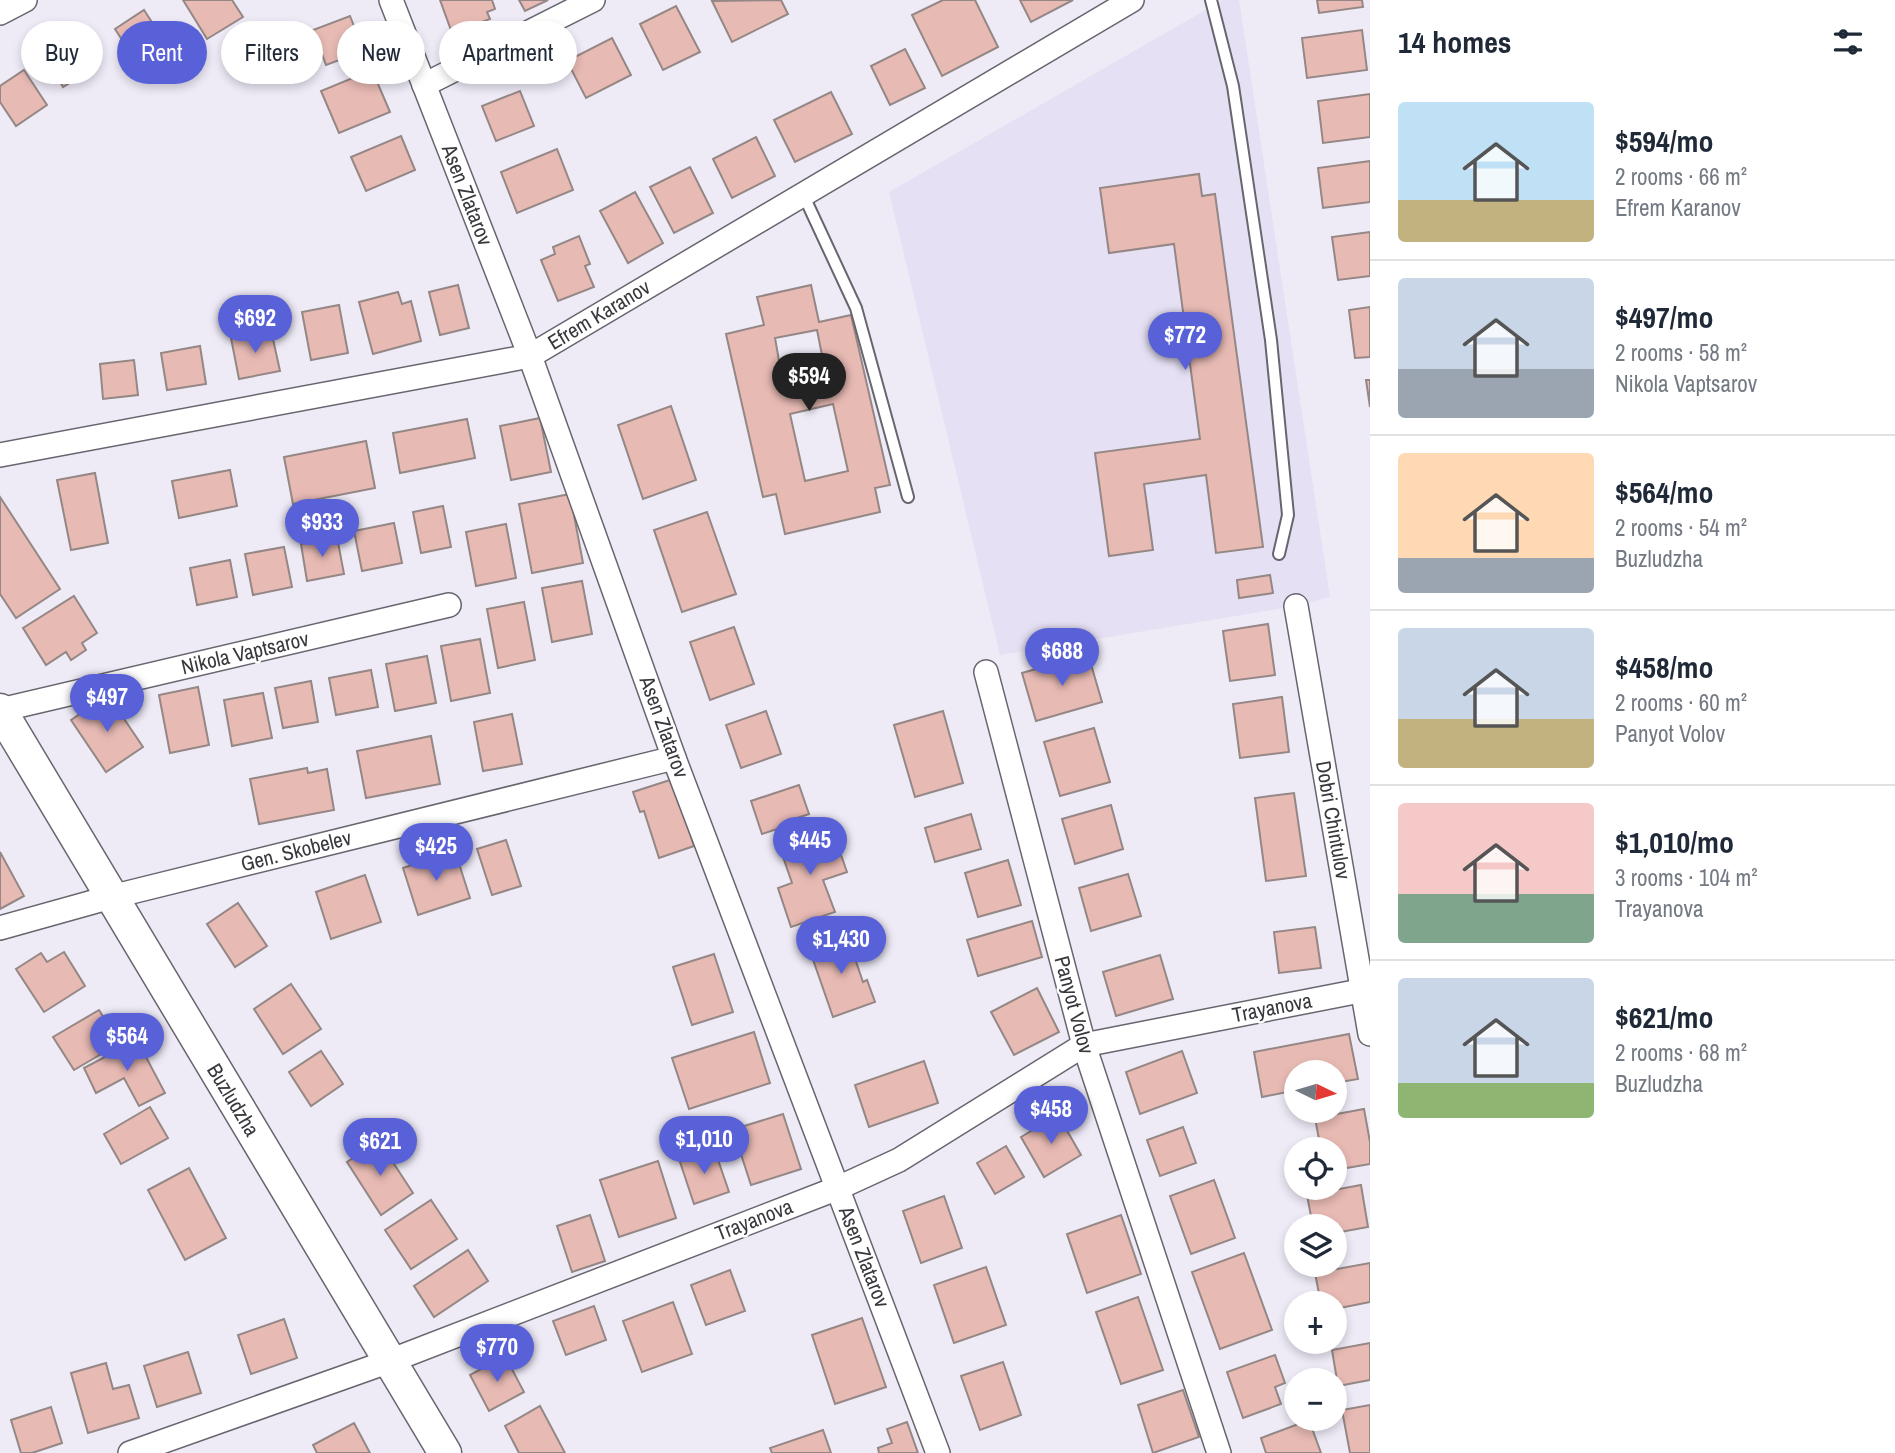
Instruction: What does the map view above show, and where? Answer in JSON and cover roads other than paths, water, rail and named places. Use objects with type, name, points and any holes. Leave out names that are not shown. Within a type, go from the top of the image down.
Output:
[{"type":"street","points":[[0,13],[25,0]]},
{"type":"street","name":"Asen Zlatarov","points":[[391,0],[530,356],[674,758],[939,1453]]},
{"type":"street","points":[[424,85],[593,0]]},
{"type":"street","name":"Efrem Karanov","points":[[0,455],[530,356],[1132,0]]},
{"type":"street","name":"Nikola Vaptsarov","points":[[0,710],[449,605]]},
{"type":"street","name":"Dobri Chintulov","points":[[1296,606],[1366,990],[1370,1034]]},
{"type":"street","name":"Panyot Volov","points":[[986,672],[1084,1045],[1219,1453]]},
{"type":"street","name":"Buzludzha","points":[[0,710],[445,1453]]},
{"type":"street","name":"Gen. Skobelev","points":[[0,928],[111,897],[674,758]]},
{"type":"street","name":"Trayanova","points":[[130,1453],[390,1361],[838,1188],[899,1160],[1084,1045],[1366,990]]},
{"type":"lane","points":[[1211,0],[1233,86],[1271,341],[1288,515],[1279,554]]},
{"type":"lane","points":[[803,194],[856,308],[908,497]]}]
